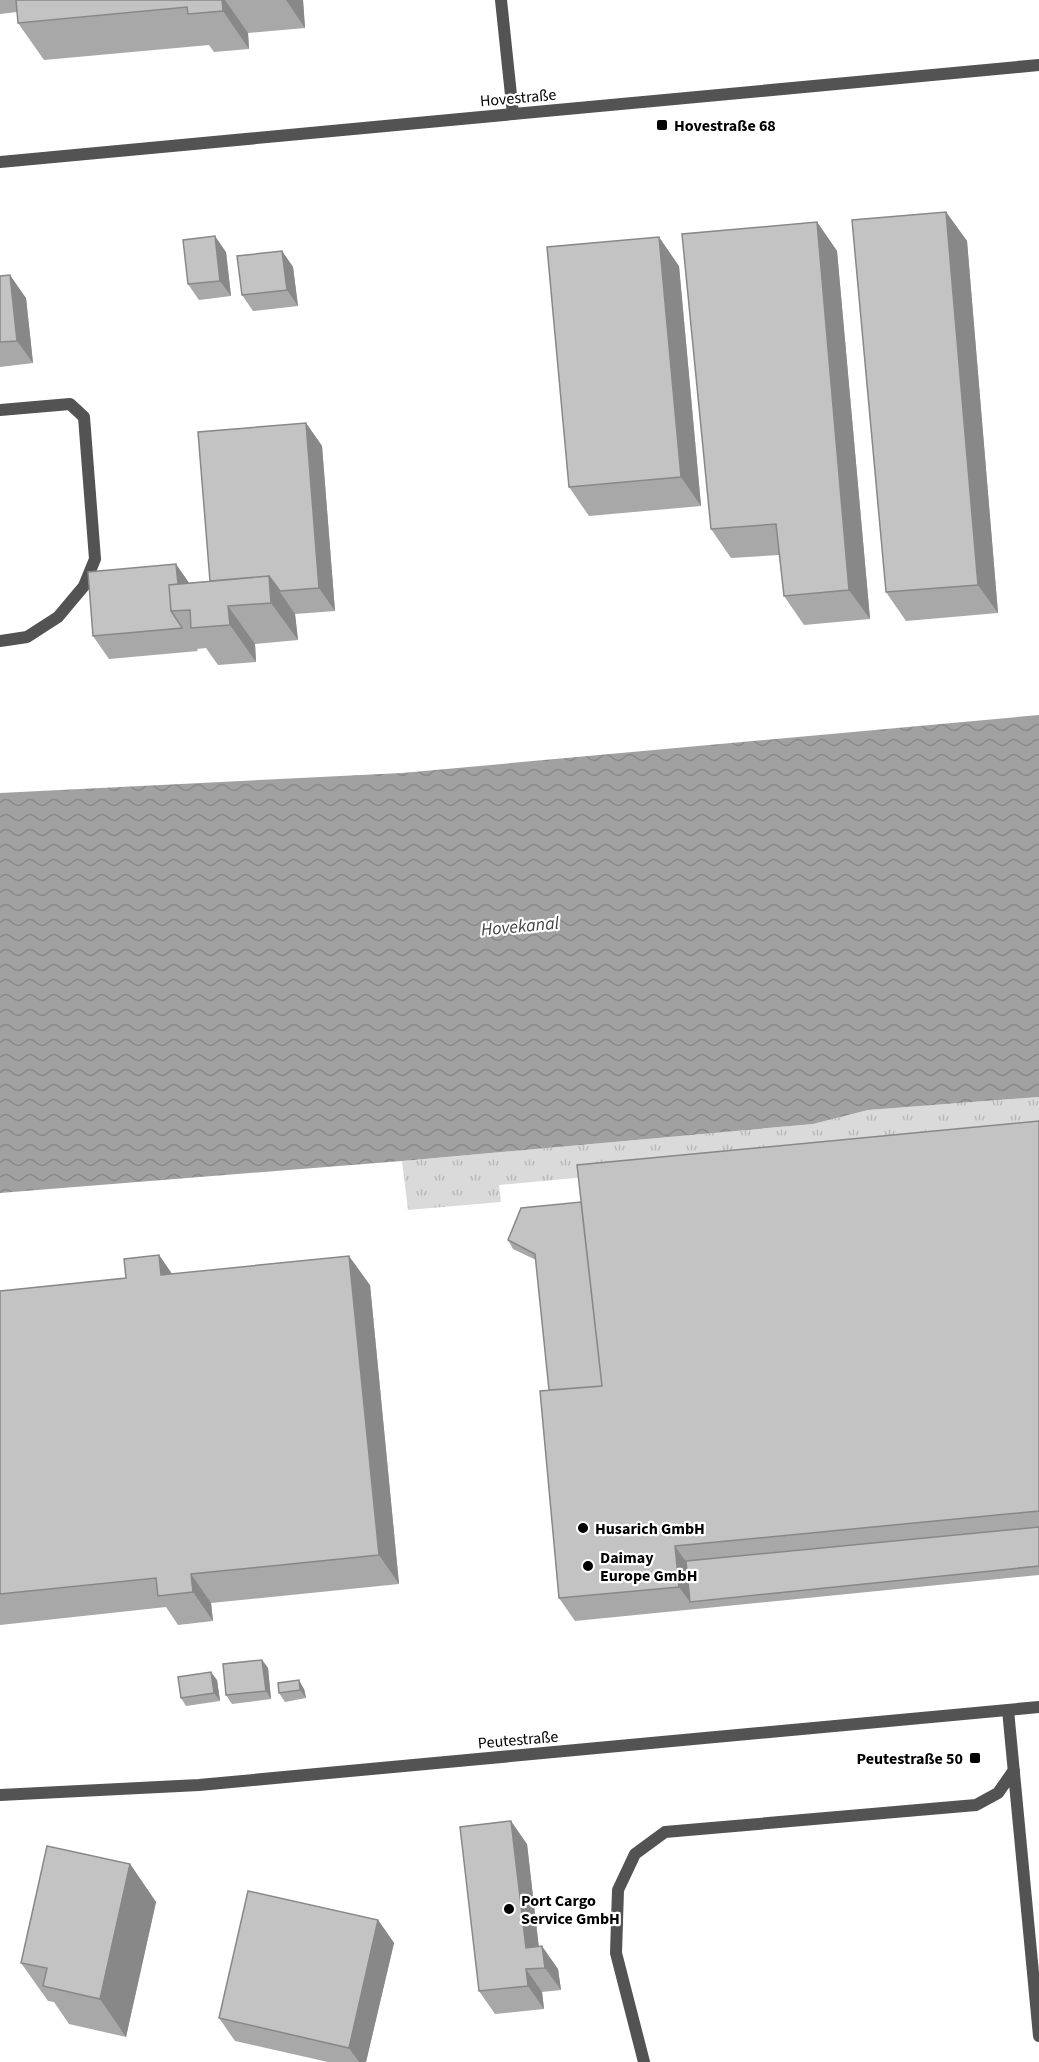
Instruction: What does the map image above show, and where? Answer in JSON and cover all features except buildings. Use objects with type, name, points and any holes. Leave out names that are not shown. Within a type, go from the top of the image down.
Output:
[{"type":"street","points":[[501,0],[513,114]]},
{"type":"street","name":"Hovestraße","points":[[0,162],[1039,65]]},
{"type":"street","points":[[0,410],[70,404],[84,417],[94,559],[84,586],[58,617],[27,637],[0,641]]},
{"type":"street","name":"Peutestraße","points":[[0,1795],[199,1785],[1039,1707]]},
{"type":"street","points":[[1008,1710],[1039,2036]]},
{"type":"street","points":[[644,2062],[616,1953],[618,1890],[635,1854],[665,1832],[976,1805],[998,1793],[1014,1770]]},
{"type":"green space","points":[[1039,1097],[1039,1135],[499,1185],[501,1202],[408,1210],[402,1161],[813,1124],[868,1110]]},
{"type":"water","name":"Hovekanal","points":[[1039,715],[1039,1097],[868,1110],[813,1124],[402,1161],[0,1193],[0,793],[402,773]]},
{"type":"place","name":"Hovestraße 68","points":[[662,125]]},
{"type":"place","name":"Husarich GmbH","points":[[583,1528]]},
{"type":"place","name":"Daimay Europe GmbH","points":[[588,1566]]},
{"type":"place","name":"Peutestraße 50","points":[[975,1758]]},
{"type":"place","name":"Port Cargo Service GmbH","points":[[509,1909]]}]
